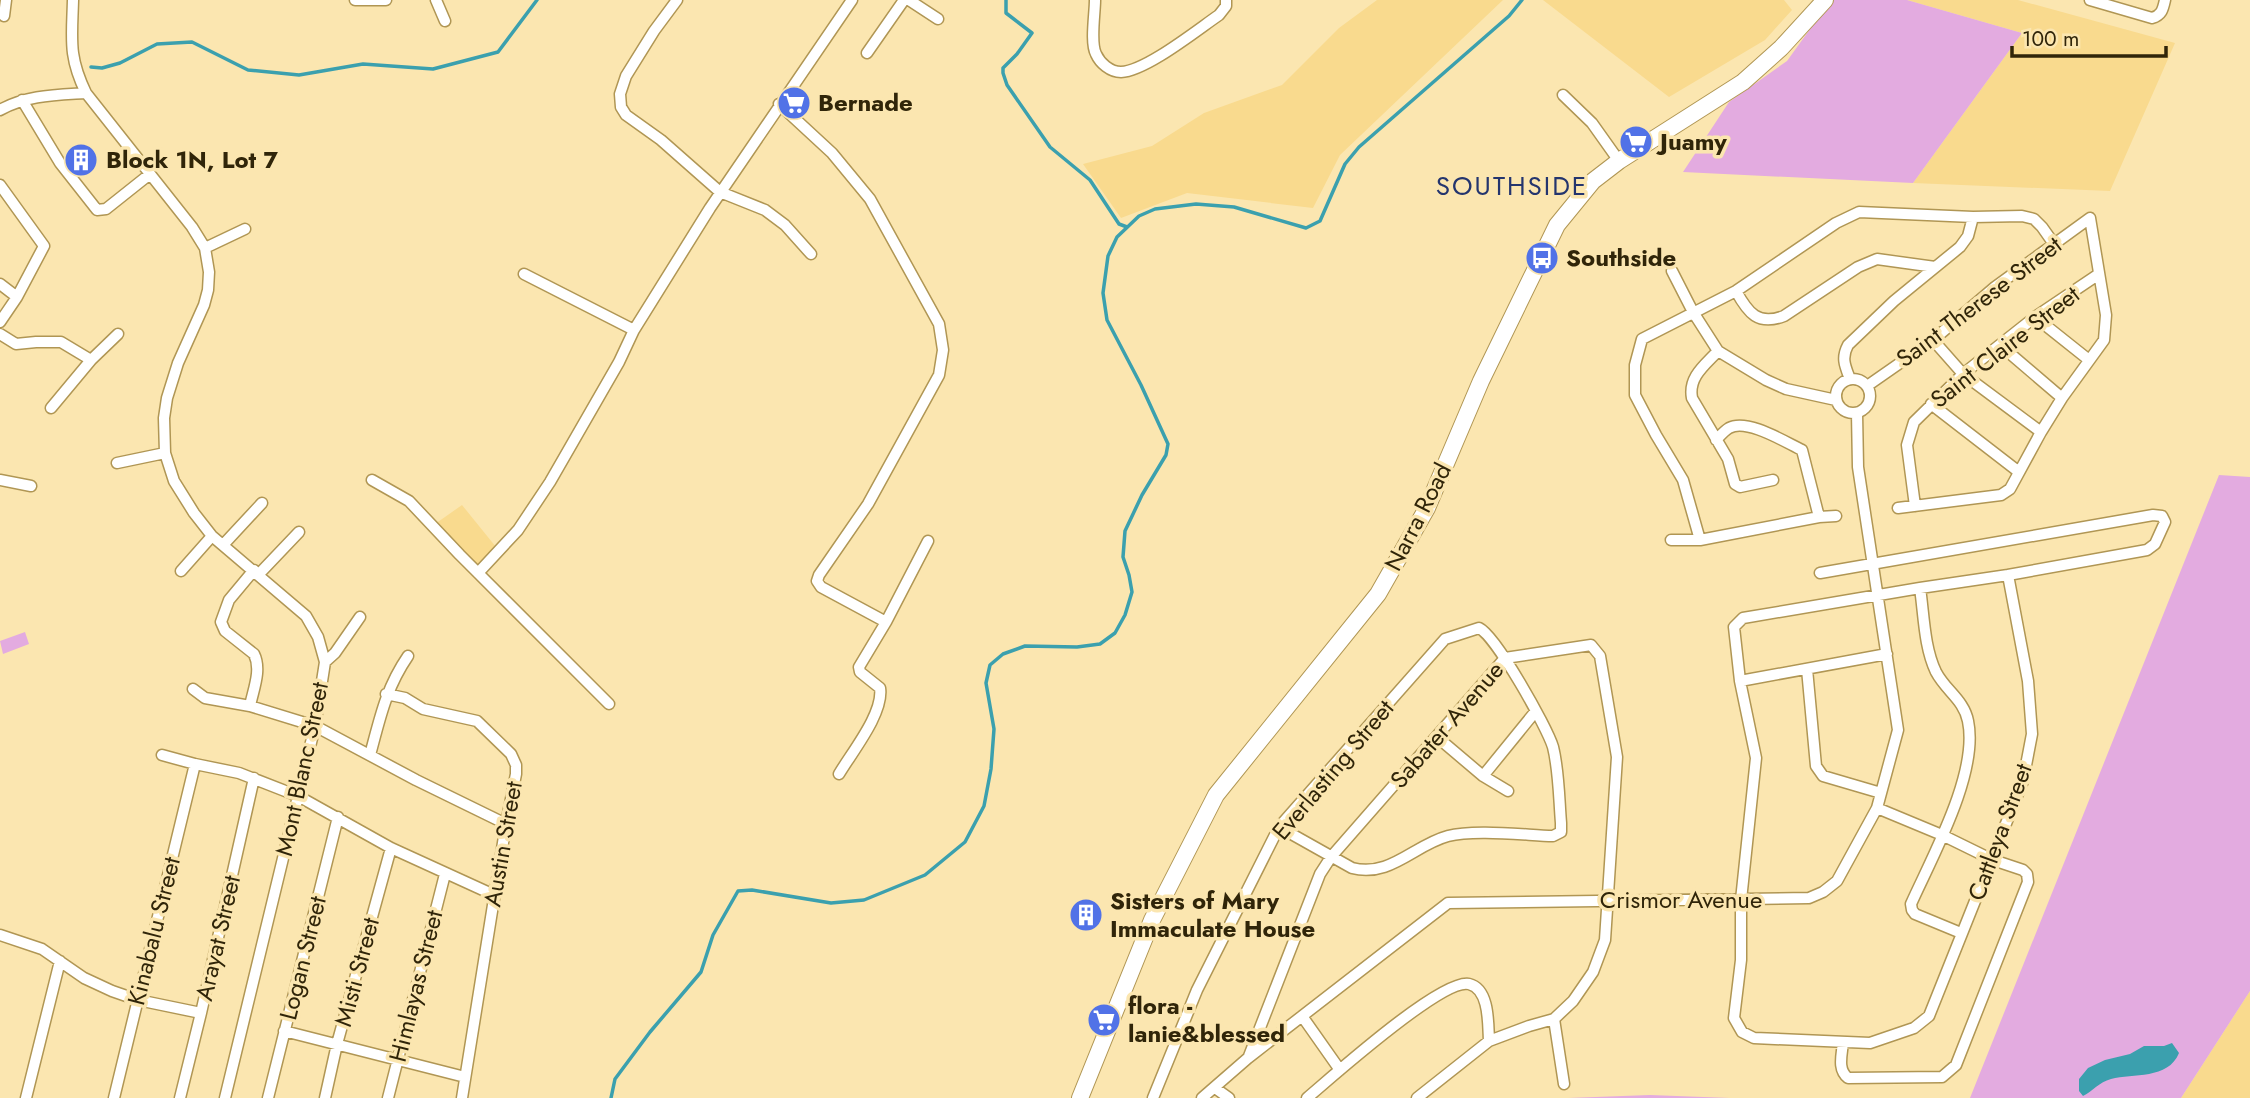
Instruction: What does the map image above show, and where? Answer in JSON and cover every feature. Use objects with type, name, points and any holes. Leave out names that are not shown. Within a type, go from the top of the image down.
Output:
[{"type":"street","points":[[4,16],[6,0]]},
{"type":"street","name":"Mont Blanc Street","points":[[73,0],[71,51],[76,72],[86,93],[192,227],[205,248],[209,272],[208,290],[171,383],[164,418],[165,453],[174,481],[212,536],[306,616],[318,637],[325,662],[315,726],[225,1098]]},
{"type":"street","points":[[355,0],[386,0]]},
{"type":"street","points":[[436,0],[445,21]]},
{"type":"street","points":[[677,0],[626,76],[620,94],[621,107],[626,115],[661,140],[720,192],[765,209],[785,225],[811,254]]},
{"type":"street","points":[[478,573],[518,530],[550,482],[619,362],[634,330],[720,192],[852,0]]},
{"type":"street","points":[[867,53],[906,0],[938,19]]},
{"type":"street","points":[[1095,0],[1094,51],[1105,66],[1118,72],[1148,62],[1190,35],[1219,15],[1226,6],[1226,0]]},
{"type":"street","name":"Narra Road","points":[[1080,1098],[1152,919],[1216,795],[1378,594],[1427,508],[1481,381],[1557,225],[1593,181],[1619,161],[1744,82],[1781,48],[1825,0]]},
{"type":"street","points":[[2090,0],[2119,4],[2152,18],[2162,12],[2165,0]]},
{"type":"street","points":[[0,110],[22,100],[86,93]]},
{"type":"street","points":[[1563,95],[1592,123],[1619,161]]},
{"type":"street","points":[[22,100],[60,163],[97,210],[106,209],[150,174]]},
{"type":"street","points":[[779,104],[832,153],[870,199],[939,324],[943,350],[939,375],[868,504],[819,575],[817,582],[821,587],[886,622]]},
{"type":"street","points":[[0,185],[44,246],[17,297],[0,322]]},
{"type":"street","points":[[1700,540],[1683,480],[1635,395],[1635,365],[1642,339],[1735,291],[1836,223],[1858,212],[1973,217],[2022,216],[2034,219],[2042,226],[2054,244]]},
{"type":"street","points":[[1850,379],[1844,364],[1844,353],[1848,345],[1894,301],[1960,247],[1968,236],[1973,217]]},
{"type":"street","name":"Saint Therese Street","points":[[1867,386],[1933,340],[1995,287],[2090,218],[2099,274]]},
{"type":"street","points":[[205,248],[245,229]]},
{"type":"street","points":[[1735,291],[1744,306],[1758,318],[1771,321],[1784,316],[1858,267],[1877,259],[1935,267]]},
{"type":"street","points":[[1672,271],[1693,312],[1718,351],[1786,389],[1836,400]]},
{"type":"street","points":[[524,274],[634,330]]},
{"type":"street","points":[[1898,508],[2001,495],[2010,489],[2062,398],[2104,340],[2106,315],[2099,274]]},
{"type":"street","name":"Saint Claire Street","points":[[1915,506],[1907,446],[1914,422],[1963,374],[2035,317],[2099,274]]},
{"type":"street","points":[[0,285],[17,297]]},
{"type":"street","points":[[2035,317],[2089,360]]},
{"type":"street","points":[[1777,319],[1784,329]]},
{"type":"street","points":[[0,334],[16,344],[61,342],[92,360]]},
{"type":"street","points":[[51,408],[118,334]]},
{"type":"street","points":[[1933,340],[1963,374],[2041,432]]},
{"type":"street","points":[[2000,345],[2062,398]]},
{"type":"street","points":[[1718,351],[1693,379],[1690,388],[1692,398],[1728,459],[1735,484],[1740,487],[1773,480]]},
{"type":"street","points":[[1850,379],[1860,380],[1867,386],[1869,402],[1864,410],[1851,414],[1841,409],[1835,394],[1840,384],[1850,379]]},
{"type":"street","points":[[1931,404],[2019,472]]},
{"type":"street","name":"Crismor Avenue","points":[[1202,1098],[1248,1058],[1448,903],[1809,898],[1823,892],[1837,881],[1877,808],[1898,730],[1858,467],[1857,413]]},
{"type":"street","points":[[1716,440],[1730,427],[1744,426],[1770,434],[1802,450],[1819,517]]},
{"type":"street","points":[[117,463],[165,453]]},
{"type":"street","points":[[0,480],[31,486]]},
{"type":"street","points":[[372,480],[409,501],[609,704]]},
{"type":"street","points":[[223,545],[262,503]]},
{"type":"street","points":[[1820,573],[2153,515],[2162,516],[2165,522],[2155,544],[2147,550],[2008,575]]},
{"type":"street","points":[[1671,541],[1700,540],[1836,516]]},
{"type":"street","points":[[250,706],[258,668],[257,659],[225,631],[221,622],[229,600],[299,532]]},
{"type":"street","points":[[181,571],[212,536]]},
{"type":"street","points":[[839,774],[875,714],[881,698],[880,688],[860,672],[859,667],[928,541]]},
{"type":"street","name":"Cattleya Street","points":[[2008,575],[2028,681],[2032,734],[2023,781],[1929,1016],[1914,1028],[1870,1043],[1754,1038],[1742,1032],[1734,1018],[1741,960],[1741,900],[1756,758],[1740,681],[1734,627],[1743,618],[1920,588],[2008,575]]},
{"type":"street","points":[[1920,588],[1930,657],[1942,683],[1961,702],[1968,721],[1970,741],[1964,779],[1911,904],[1915,914],[1961,933]]},
{"type":"street","points":[[325,662],[335,653],[360,617]]},
{"type":"street","name":"Everlasting Street","points":[[1153,1098],[1197,990],[1279,827],[1444,639],[1479,628],[1485,631],[1505,658]]},
{"type":"street","name":"Sabater Avenue","points":[[1248,1058],[1320,874],[1331,857],[1505,658],[1591,645],[1600,656],[1617,757],[1608,900]]},
{"type":"street","points":[[1740,681],[1887,654]]},
{"type":"street","points":[[370,755],[386,694],[394,675],[408,656]]},
{"type":"street","points":[[1279,827],[1352,868],[1364,871],[1378,870],[1448,836],[1487,833],[1553,836],[1561,832],[1552,747],[1505,658]]},
{"type":"street","points":[[1807,669],[1816,766],[1819,772],[1823,776],[1881,793]]},
{"type":"street","points":[[193,689],[205,698],[250,706],[315,726],[506,824]]},
{"type":"street","name":"Austin Street","points":[[386,694],[405,698],[423,709],[477,721],[511,754],[516,765],[462,1098]]},
{"type":"street","points":[[1483,776],[1535,712]]},
{"type":"street","points":[[1437,737],[1483,776],[1508,791]]},
{"type":"street","points":[[162,755],[239,772],[298,796],[391,848],[494,895]]},
{"type":"street","name":"Kinabalu Street","points":[[114,1098],[195,764]]},
{"type":"street","name":"Arayat Street","points":[[180,1098],[254,778]]},
{"type":"street","points":[[1843,1042],[1841,1068],[1848,1078],[1942,1077],[1956,1065],[2028,882],[2027,874],[2023,870],[1993,860],[1877,808]]},
{"type":"street","name":"Logan Street","points":[[268,1098],[338,817]]},
{"type":"street","name":"Misti Street","points":[[325,1098],[337,1044],[391,848]]},
{"type":"street","name":"Himlayas Street","points":[[388,1098],[445,874]]},
{"type":"street","points":[[1417,1098],[1489,1041],[1555,1019],[1573,1001],[1593,972],[1605,940],[1608,900]]},
{"type":"street","points":[[0,935],[42,949],[84,978],[112,991],[138,1000],[201,1013]]},
{"type":"street","points":[[26,1098],[60,961]]},
{"type":"street","points":[[1307,1098],[1390,1028],[1457,984],[1469,984],[1477,989],[1487,1006],[1489,1041]]},
{"type":"street","points":[[1302,1016],[1340,1070]]},
{"type":"street","points":[[1555,1019],[1564,1084]]},
{"type":"street","points":[[284,1031],[465,1077]]},
{"type":"street","points":[[1215,1088],[1229,1098]]},
{"type":"shaded area","points":[[1377,0],[1503,0],[1340,155],[1313,208],[1187,193],[1121,218],[1083,164],[1152,146],[1204,113],[1282,85],[1339,28]]},
{"type":"shaded area","points":[[1543,0],[1784,0],[1792,10],[1765,40],[1669,97]]},
{"type":"shaded area","points":[[1831,0],[1907,0],[2022,33],[1913,183],[1683,172],[1729,102],[1787,61]]},
{"type":"shaded area","points":[[1907,0],[2018,0],[2175,43],[2110,191],[1913,183],[2022,33]]},
{"type":"shaded area","points":[[2219,475],[2250,477],[2250,991],[2181,1098],[1970,1098]]},
{"type":"shaded area","points":[[462,505],[496,547],[477,565],[435,524]]},
{"type":"shaded area","points":[[25,632],[29,644],[3,654],[0,641]]},
{"type":"shaded area","points":[[2250,991],[2250,1098],[2181,1098]]},
{"type":"shaded area","points":[[1650,1095],[1730,1098],[1568,1098]]},
{"type":"water","points":[[2172,1043],[2179,1053],[2167,1068],[2149,1074],[2107,1080],[2083,1096],[2079,1091],[2079,1079],[2088,1068],[2105,1060],[2130,1054],[2144,1046],[2164,1046]]},
{"type":"waterway","points":[[91,67],[102,68],[120,63],[157,44],[192,42],[248,70],[299,75],[363,64],[433,69],[498,52],[537,0]]},
{"type":"waterway","points":[[1006,0],[1006,13],[1032,33],[1003,68],[1007,85],[1050,147],[1090,180],[1119,224],[1127,227]]},
{"type":"waterway","points":[[611,1098],[615,1079],[650,1032],[701,972],[713,935],[738,891],[752,890],[831,903],[864,900],[925,875],[965,842],[984,806],[991,769],[994,729],[986,683],[990,665],[1003,654],[1025,646],[1077,647],[1100,644],[1115,633],[1125,615],[1132,592],[1123,557],[1125,531],[1142,495],[1166,455],[1168,444],[1107,320],[1103,293],[1108,256],[1117,237],[1139,216],[1155,209],[1196,204],[1234,207],[1306,228],[1320,221],[1345,164],[1359,147],[1509,16],[1522,0]]},
{"type":"place","name":"Bernade","points":[[794,103]]},
{"type":"place","name":"Juamy","points":[[1636,142]]},
{"type":"place","name":"Block 1N, Lot 7","points":[[81,160]]},
{"type":"place","name":"Southside","points":[[1542,258]]},
{"type":"place","name":"Sisters of Mary Immaculate House","points":[[1086,915]]},
{"type":"place","name":"flora - lanie&blessed","points":[[1104,1020]]},
{"type":"district","name":"SOUTHSIDE","points":[[1512,186]]}]
